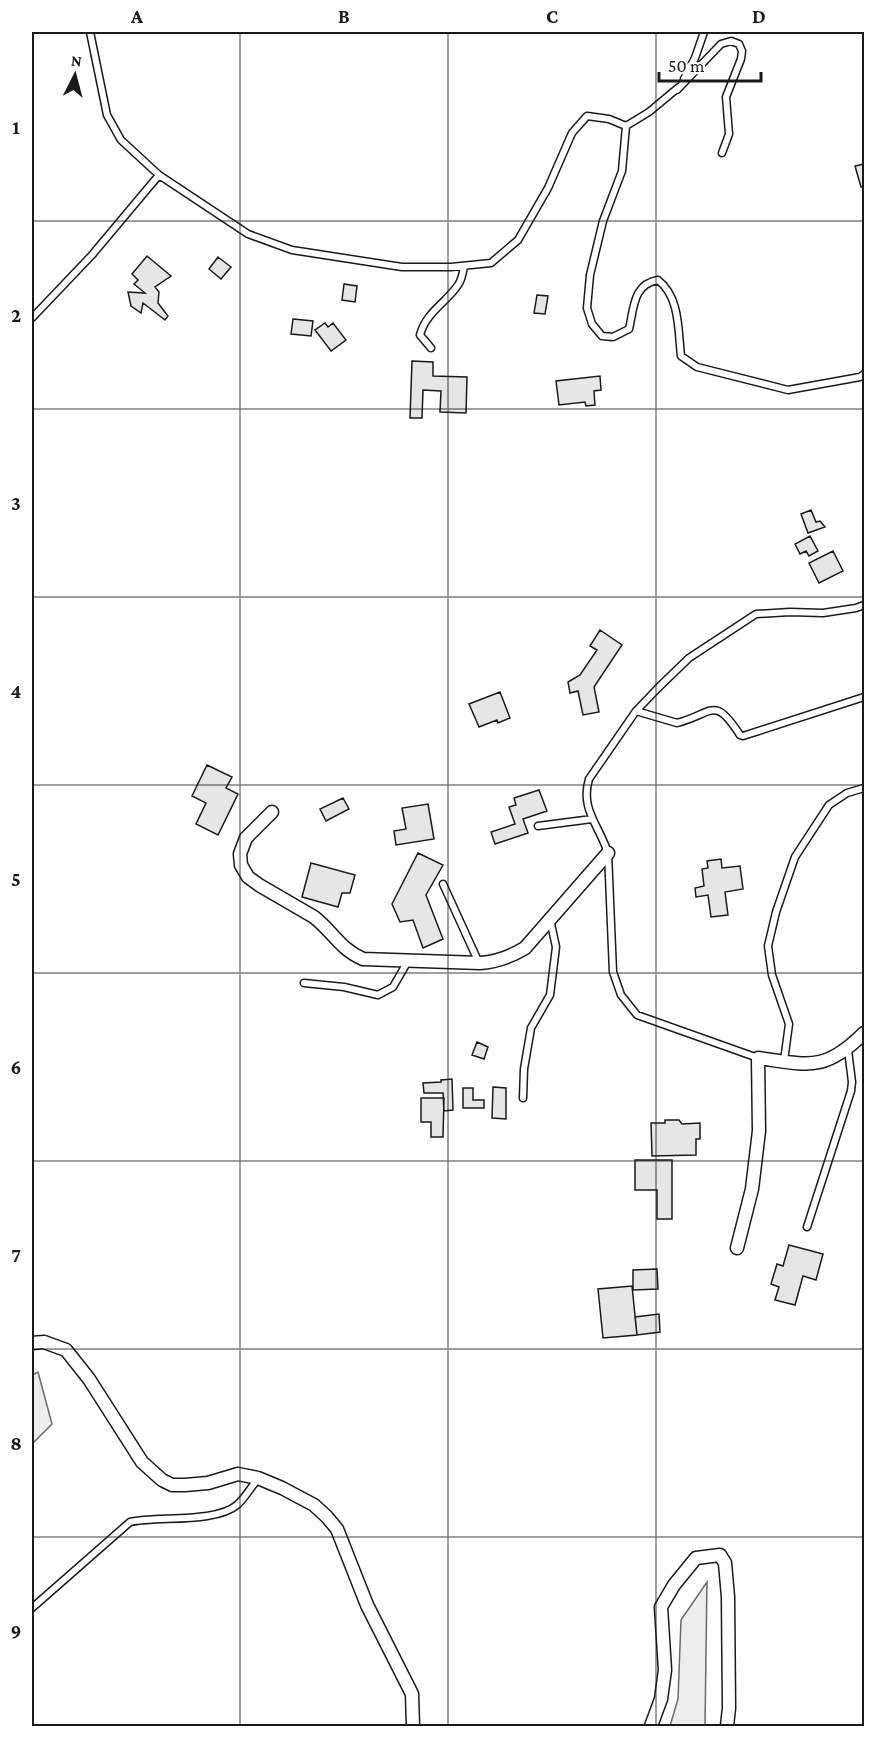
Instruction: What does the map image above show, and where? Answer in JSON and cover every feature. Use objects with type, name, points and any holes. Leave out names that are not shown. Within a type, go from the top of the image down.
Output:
[{"type":"street","points":[[272,812],[246,838],[240,854],[241,865],[248,877],[314,917],[324,925],[342,947],[363,959],[480,963],[495,962],[511,956],[525,948],[608,853]]},
{"type":"street","points":[[737,1248],[752,1189],[759,1131],[758,1058],[808,1065],[825,1062],[848,1050],[864,1033]]},
{"type":"street","points":[[32,1343],[44,1342],[66,1350],[88,1379],[142,1462],[162,1480],[172,1485],[185,1485],[208,1483],[238,1474],[258,1478],[314,1505],[337,1529],[367,1605],[412,1694],[413,1726]]},
{"type":"street","points":[[651,1726],[661,1699],[665,1670],[661,1607],[674,1585],[696,1558],[720,1555],[725,1563],[729,1597],[727,1726]]},
{"type":"lane","points":[[90,32],[107,115],[121,140],[159,176],[248,234],[292,250],[402,267],[491,263],[518,240],[548,188],[572,133],[587,116],[609,118],[626,126]]},
{"type":"lane","points":[[677,90],[695,57],[704,32]]},
{"type":"lane","points":[[722,153],[729,134],[726,97],[742,51],[739,44],[731,41],[721,44],[677,90],[626,126],[622,171],[603,221],[590,275],[587,308],[592,324],[602,336],[613,337],[629,329],[638,292],[647,282],[658,280],[668,287],[675,305],[681,356],[697,367],[788,390],[860,377],[864,374]]},
{"type":"lane","points":[[32,318],[92,255],[159,176]]},
{"type":"lane","points":[[431,348],[420,335],[423,326],[430,314],[459,283],[464,266]]},
{"type":"lane","points":[[758,1058],[637,1014],[621,995],[613,972],[608,853],[603,836],[592,819],[585,792],[589,779],[636,711],[689,658],[756,614],[823,613],[856,608],[864,604]]},
{"type":"lane","points":[[636,711],[677,723],[709,709],[717,709],[725,714],[743,736],[864,697]]},
{"type":"lane","points":[[784,1062],[789,1024],[771,975],[768,946],[776,912],[795,857],[829,805],[847,793],[864,788]]},
{"type":"lane","points":[[537,826],[592,819]]},
{"type":"lane","points":[[443,884],[480,963]]},
{"type":"lane","points":[[523,1098],[524,1069],[531,1028],[550,995],[556,947],[550,918]]},
{"type":"lane","points":[[304,983],[344,987],[378,995],[393,987],[408,960]]},
{"type":"lane","points":[[807,1227],[851,1091],[848,1050]]},
{"type":"lane","points":[[32,1608],[130,1522],[189,1518],[230,1509],[238,1504],[258,1478]]},
{"type":"shaded area","points":[[38,1372],[52,1424],[32,1444],[32,1375]]},
{"type":"shaded area","points":[[707,1582],[705,1726],[670,1726],[678,1699],[681,1620]]},
{"type":"building","points":[[864,164],[864,186],[861,187],[855,166]]},
{"type":"building","points":[[147,256],[171,276],[155,287],[159,292],[158,303],[168,316],[165,320],[143,303],[141,313],[131,306],[128,292],[145,293],[134,284],[138,280],[132,274]]},
{"type":"building","points":[[218,257],[231,267],[221,279],[209,269]]},
{"type":"building","points":[[344,284],[357,286],[355,302],[342,300]]},
{"type":"building","points":[[537,295],[548,296],[545,314],[534,313]]},
{"type":"building","points":[[293,319],[313,321],[311,336],[291,334]]},
{"type":"building","points":[[325,323],[328,327],[333,323],[346,340],[331,351],[315,330]]},
{"type":"building","points":[[412,361],[433,362],[433,376],[467,377],[466,413],[440,412],[441,391],[423,390],[422,418],[410,418]]},
{"type":"building","points":[[600,376],[601,390],[594,391],[595,405],[586,406],[585,402],[559,405],[556,381]]},
{"type":"building","points":[[811,510],[816,522],[820,521],[825,527],[808,533],[801,514]]},
{"type":"building","points":[[810,536],[818,551],[809,556],[806,551],[800,554],[795,544]]},
{"type":"building","points":[[833,551],[843,571],[819,583],[809,563]]},
{"type":"building","points":[[600,630],[622,645],[594,687],[599,712],[583,715],[578,691],[570,693],[568,682],[580,675],[597,650],[590,646]]},
{"type":"building","points":[[500,692],[510,718],[479,727],[469,704]]},
{"type":"building","points":[[207,765],[232,777],[226,788],[238,794],[218,835],[196,824],[206,803],[192,796]]},
{"type":"building","points":[[539,790],[547,811],[523,819],[528,833],[495,844],[491,832],[515,824],[509,807],[516,805],[514,798]]},
{"type":"building","points":[[343,798],[349,809],[326,821],[320,809]]},
{"type":"building","points":[[428,804],[434,839],[396,845],[394,831],[406,829],[402,808]]},
{"type":"building","points":[[418,853],[443,865],[426,895],[443,939],[423,948],[413,920],[400,922],[392,904]]},
{"type":"building","points":[[721,859],[722,868],[740,866],[743,889],[725,892],[728,915],[711,917],[708,895],[696,897],[695,888],[704,886],[702,869],[708,868],[707,861]]},
{"type":"building","points":[[311,863],[355,875],[350,893],[342,893],[338,907],[302,897]]},
{"type":"building","points":[[477,1042],[488,1047],[484,1059],[472,1055]]},
{"type":"building","points":[[452,1079],[453,1110],[444,1111],[443,1093],[424,1093],[423,1083]]},
{"type":"building","points":[[493,1087],[506,1088],[506,1119],[492,1118]]},
{"type":"building","points":[[463,1088],[473,1088],[473,1100],[484,1100],[484,1108],[463,1108]]},
{"type":"building","points":[[421,1098],[444,1098],[443,1137],[431,1137],[431,1122],[421,1122]]},
{"type":"building","points":[[665,1120],[679,1120],[682,1124],[700,1123],[700,1139],[696,1139],[696,1155],[652,1156],[651,1123],[665,1123]]},
{"type":"building","points":[[635,1160],[672,1160],[672,1219],[657,1219],[657,1190],[635,1190]]},
{"type":"building","points":[[789,1245],[823,1254],[816,1280],[803,1276],[795,1305],[775,1300],[779,1287],[771,1284],[777,1264],[783,1266]]},
{"type":"building","points":[[657,1269],[658,1289],[633,1290],[633,1270]]},
{"type":"building","points":[[632,1286],[637,1335],[603,1338],[598,1289]]},
{"type":"building","points":[[659,1314],[660,1332],[637,1335],[635,1317]]}]
